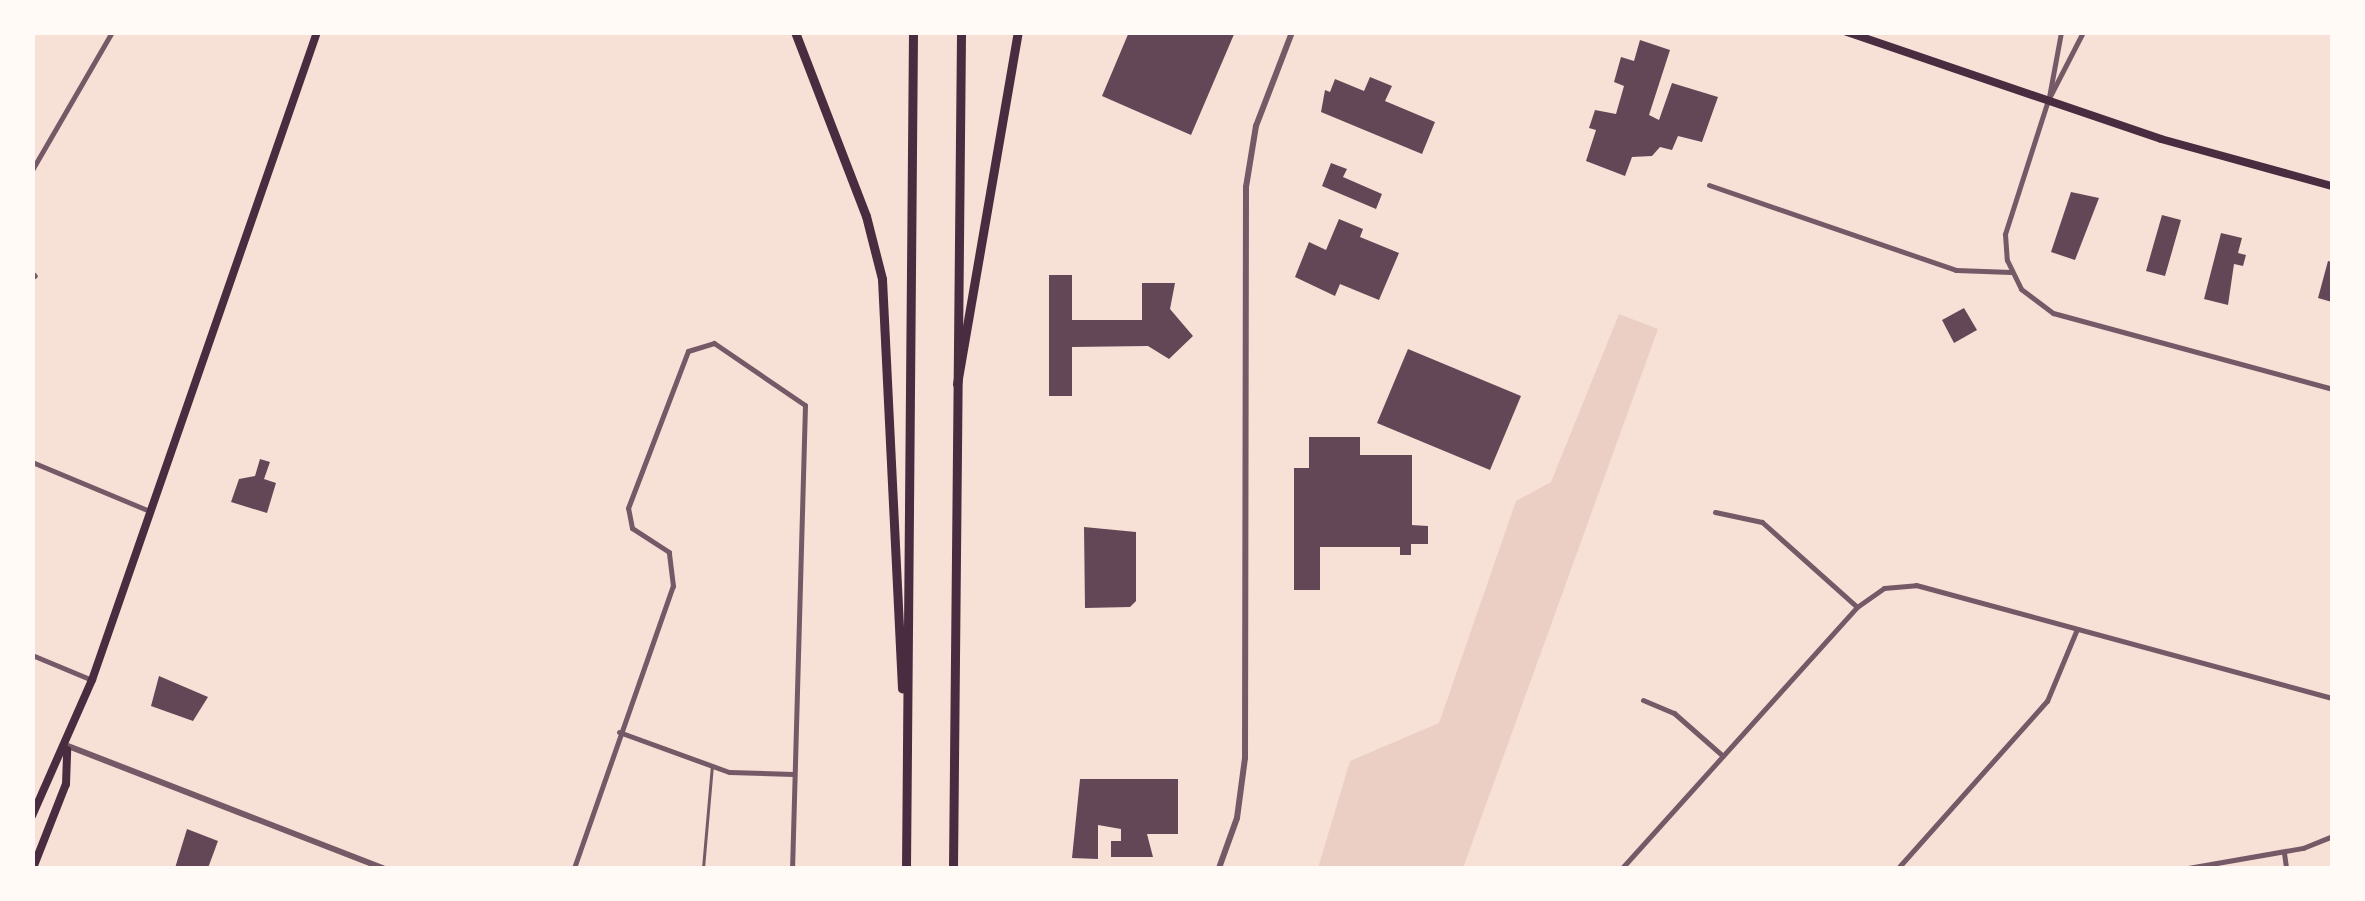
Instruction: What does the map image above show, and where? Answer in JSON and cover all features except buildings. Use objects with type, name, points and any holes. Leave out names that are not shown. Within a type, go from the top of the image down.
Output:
[{"type":"highway","points":[[795,32],[866,216],[882,279],[906,799]]},
{"type":"highway","points":[[906,868],[913,32]]},
{"type":"highway","points":[[953,868],[953,401],[960,32]]},
{"type":"highway","points":[[953,401],[1018,32]]},
{"type":"main road","points":[[32,816],[68,746],[92,680],[316,32]]},
{"type":"main road","points":[[1847,32],[2048,100],[2332,186]]},
{"type":"main road","points":[[33,868],[66,784],[68,746]]},
{"type":"street","points":[[32,170],[112,32]]},
{"type":"street","points":[[1219,868],[1237,818],[1246,758],[1246,187],[1256,126],[1292,32]]},
{"type":"street","points":[[2061,32],[2048,100],[2005,234],[2011,272],[2032,301],[2053,314],[2332,390]]},
{"type":"street","points":[[2048,100],[2083,32]]},
{"type":"street","points":[[1710,185],[1956,270],[2011,272]]},
{"type":"street","points":[[574,868],[674,570],[661,543],[632,528],[628,508],[688,351],[704,343],[724,346],[805,405],[792,868]]},
{"type":"street","points":[[32,462],[151,511]]},
{"type":"street","points":[[1715,512],[1762,522],[1858,607]]},
{"type":"street","points":[[1622,868],[1876,591],[1916,586],[2332,698]]},
{"type":"street","points":[[1898,868],[2048,701],[2077,629]]},
{"type":"street","points":[[32,655],[92,680]]},
{"type":"street","points":[[1643,700],[1674,712],[1723,756]]},
{"type":"street","points":[[618,732],[730,772],[793,774]]},
{"type":"street","points":[[68,746],[383,868]]},
{"type":"street","points":[[32,836],[44,840]]},
{"type":"street","points":[[2188,868],[2284,853],[2332,836]]},
{"type":"street","points":[[2284,853],[2286,868]]},
{"type":"lane","points":[[703,868],[712,765]]},
{"type":"shaded area","points":[[1619,314],[1658,329],[1463,868],[1318,868],[1350,761],[1439,723],[1516,501],[1551,482]]}]
